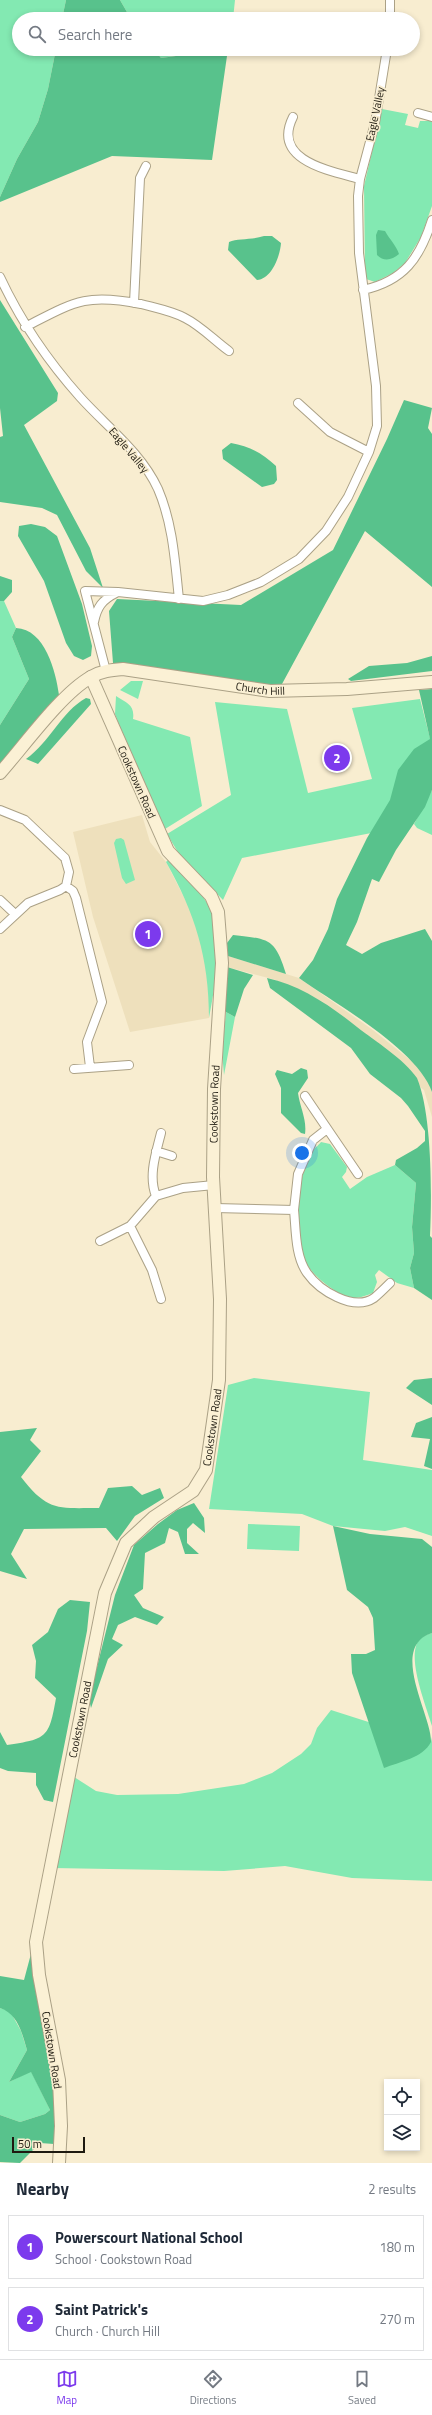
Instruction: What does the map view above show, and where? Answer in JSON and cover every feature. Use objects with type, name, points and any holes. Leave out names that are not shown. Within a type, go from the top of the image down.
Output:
[{"type":"street","points":[[390,0],[390,12]]},
{"type":"street","name":"Eagle Valley","points":[[94,624],[85,591],[118,592],[203,601],[228,595],[261,582],[299,559],[326,531],[348,497],[369,452],[377,426],[376,386],[363,290],[358,214],[360,179],[375,123],[386,56]]},
{"type":"street","points":[[418,113],[432,117]]},
{"type":"street","points":[[292,117],[288,127],[289,137],[291,145],[301,158],[315,167],[360,179]]},
{"type":"street","points":[[134,303],[140,178],[146,166]]},
{"type":"street","points":[[363,290],[379,287],[398,276],[415,260],[432,220]]},
{"type":"street","name":"Eagle Valley","points":[[0,277],[25,327],[61,375],[123,440],[148,472],[164,504],[171,530],[179,599]]},
{"type":"street","points":[[25,327],[66,306],[90,298],[112,299],[163,309],[186,318],[229,351]]},
{"type":"street","points":[[298,403],[330,432],[369,452]]},
{"type":"street","points":[[106,671],[94,624],[96,610],[105,598],[118,592]]},
{"type":"street","name":"Church Hill","points":[[0,773],[74,689],[91,677],[106,671],[123,669],[270,692],[347,689],[432,682]]},
{"type":"street","name":"Cookstown Road","points":[[59,2163],[61,2126],[59,2080],[39,1975],[36,1942],[105,1593],[126,1543],[154,1517],[193,1491],[206,1470],[219,1380],[220,1299],[214,1185],[214,1089],[222,964],[218,912],[211,896],[168,851],[91,677]]},
{"type":"street","points":[[0,810],[20,816],[65,858],[70,872],[66,886],[60,890],[28,903],[0,929]]},
{"type":"street","points":[[66,886],[73,891],[76,898],[102,1002],[87,1042],[90,1067]]},
{"type":"street","points":[[0,900],[15,914]]},
{"type":"street","points":[[74,1069],[129,1065]]},
{"type":"street","points":[[305,1096],[358,1174]]},
{"type":"street","points":[[327,1129],[313,1140],[298,1174],[294,1210],[298,1249],[307,1273],[327,1292],[354,1303],[373,1299],[390,1284]]},
{"type":"street","points":[[156,1196],[151,1185],[156,1151],[161,1133]]},
{"type":"street","points":[[156,1151],[172,1156]]},
{"type":"street","points":[[100,1242],[130,1226],[156,1196],[183,1188],[214,1185]]},
{"type":"street","points":[[215,1208],[294,1210]]},
{"type":"street","points":[[130,1226],[152,1270],[161,1299]]},
{"type":"shaded area","points":[[142,815],[150,842],[166,862],[194,917],[203,950],[209,990],[209,1018],[130,1032],[93,917],[73,832]]},
{"type":"shaded area","points":[[228,956],[299,978],[373,1030],[414,1063],[428,1081],[432,1092],[432,1117],[424,1090],[276,980],[227,967]]},
{"type":"green space","points":[[0,0],[66,0],[63,12],[12,12],[12,56],[55,56],[48,89],[38,122],[17,159],[0,197]]},
{"type":"green space","points":[[66,0],[120,0],[127,12],[63,12]]},
{"type":"green space","points":[[120,0],[235,0],[234,12],[127,12]]},
{"type":"green space","points":[[55,56],[159,56],[161,58],[176,56],[227,56],[212,160],[112,156],[0,202],[0,197],[17,159],[38,122],[48,89]]},
{"type":"green space","points":[[159,56],[175,56],[161,58]]},
{"type":"green space","points":[[382,109],[408,114],[405,125],[418,128],[420,121],[432,121],[432,206],[421,237],[405,263],[393,273],[375,282],[366,279],[365,274],[364,186]]},
{"type":"green space","points":[[378,230],[385,231],[396,248],[399,254],[394,258],[382,259],[377,255],[376,235]]},
{"type":"green space","points":[[272,236],[281,243],[277,260],[271,271],[267,276],[257,280],[228,250],[229,242]]},
{"type":"green space","points":[[0,300],[58,393],[57,401],[24,425],[90,548],[103,588],[86,571],[57,515],[42,508],[0,502],[0,437],[3,436],[0,408]]},
{"type":"green space","points":[[404,400],[432,408],[428,428],[432,434],[432,587],[365,531],[282,684],[244,684],[113,663],[109,611],[117,599],[241,605],[333,550],[387,439]]},
{"type":"green space","points":[[231,443],[244,446],[255,451],[266,457],[276,466],[277,480],[274,484],[262,487],[223,459],[222,450]]},
{"type":"green space","points":[[31,524],[45,527],[57,536],[82,604],[92,646],[91,656],[83,660],[74,656],[66,643],[44,581],[18,536],[19,526]]},
{"type":"green space","points":[[0,576],[12,580],[12,592],[4,601],[0,601]]},
{"type":"green space","points":[[0,601],[4,601],[16,628],[12,637],[29,679],[0,725]]},
{"type":"green space","points":[[16,628],[26,630],[35,636],[42,644],[52,664],[59,695],[39,723],[0,764],[0,725],[29,679],[12,637]]},
{"type":"green space","points":[[432,656],[432,671],[351,681],[348,679],[369,666],[407,663]]},
{"type":"green space","points":[[131,681],[143,681],[138,699],[120,690]]},
{"type":"green space","points":[[432,689],[432,790],[425,807],[396,850],[379,882],[372,879],[357,922],[346,945],[362,954],[381,943],[425,929],[432,941],[432,1092],[424,1076],[393,1044],[374,1029],[299,978],[313,960],[328,929],[337,899],[367,838],[390,800],[398,770],[414,749],[430,739],[419,690]]},
{"type":"green space","points":[[116,696],[131,707],[133,710],[133,719],[190,737],[202,806],[165,829],[115,714]]},
{"type":"green space","points":[[86,698],[90,699],[91,704],[38,764],[26,759],[42,744],[69,711]]},
{"type":"green space","points":[[420,699],[431,742],[392,829],[242,858],[223,900],[179,854],[167,834],[231,795],[215,702],[287,709],[308,793],[372,779],[352,708]]},
{"type":"green space","points":[[432,790],[432,835],[417,828],[414,824]]},
{"type":"green space","points":[[121,838],[124,840],[135,880],[126,884],[122,878],[114,843],[116,839]]},
{"type":"green space","points":[[169,859],[199,891],[213,915],[218,944],[216,975],[209,1018],[203,956],[185,899],[166,862]]},
{"type":"green space","points":[[233,935],[255,938],[269,942],[278,953],[286,974],[228,956],[227,943]]},
{"type":"green space","points":[[227,967],[253,975],[244,989],[235,1017],[226,1012],[225,999]]},
{"type":"green space","points":[[267,978],[279,981],[303,991],[326,1004],[397,1057],[417,1078],[426,1112],[430,1154],[432,1300],[414,1288],[410,1268],[414,1253],[412,1227],[416,1183],[395,1165],[396,1160],[417,1148],[425,1141],[425,1131],[401,1098],[370,1074],[351,1048],[270,988]]},
{"type":"green space","points":[[226,1012],[235,1017],[224,1075],[222,1052]]},
{"type":"green space","points":[[301,1068],[307,1070],[308,1078],[298,1093],[304,1118],[305,1134],[301,1133],[281,1113],[281,1088],[275,1074],[277,1070],[292,1074]]},
{"type":"green space","points":[[321,1142],[330,1144],[347,1167],[346,1172],[342,1177],[350,1189],[367,1177],[395,1165],[416,1183],[412,1227],[414,1253],[410,1268],[414,1288],[397,1283],[379,1270],[375,1275],[377,1282],[373,1293],[357,1298],[348,1297],[325,1284],[307,1264],[301,1247],[299,1219],[300,1190],[306,1163],[312,1152]]},
{"type":"green space","points":[[254,1378],[370,1392],[363,1460],[432,1470],[432,1536],[405,1527],[385,1531],[333,1526],[302,1514],[209,1509],[228,1385]]},
{"type":"green space","points":[[432,1378],[432,1405],[406,1388],[414,1380]]},
{"type":"green space","points":[[432,1417],[432,1469],[424,1466],[430,1439],[411,1437],[416,1423]]},
{"type":"green space","points":[[37,1428],[30,1440],[41,1451],[21,1477],[39,1497],[47,1502],[55,1506],[63,1507],[99,1508],[108,1488],[132,1486],[142,1495],[160,1488],[164,1498],[135,1516],[117,1541],[106,1528],[24,1529],[11,1554],[27,1579],[0,1571],[0,1432]]},
{"type":"green space","points":[[194,1503],[204,1518],[205,1533],[193,1523],[187,1529],[187,1543],[199,1554],[185,1554],[178,1532],[169,1528],[165,1543],[145,1553],[143,1589],[134,1595],[143,1608],[164,1617],[157,1625],[135,1617],[118,1625],[112,1639],[123,1645],[108,1659],[91,1708],[89,1699],[115,1595],[134,1545],[177,1510]]},
{"type":"green space","points":[[248,1524],[300,1526],[299,1551],[247,1549]]},
{"type":"green space","points":[[333,1526],[370,1534],[422,1539],[432,1547],[432,1633],[419,1641],[413,1652],[415,1683],[430,1730],[431,1742],[417,1756],[384,1768],[352,1673],[351,1654],[366,1654],[375,1650],[373,1618],[368,1607],[347,1590]]},
{"type":"green space","points":[[70,1600],[90,1602],[87,1631],[53,1802],[44,1800],[36,1785],[36,1773],[8,1771],[0,1768],[0,1732],[7,1745],[31,1741],[44,1734],[48,1729],[54,1711],[56,1698],[35,1678],[36,1661],[32,1645],[48,1632],[58,1609]]},
{"type":"green space","points":[[432,1633],[432,1726],[417,1675],[415,1654],[418,1641],[424,1636]]},
{"type":"green space","points":[[331,1710],[431,1742],[432,1737],[432,1881],[352,1878],[285,1866],[224,1871],[53,1868],[71,1775],[96,1791],[117,1795],[178,1794],[244,1784],[272,1773],[301,1754],[311,1744],[317,1728]]},
{"type":"green space","points":[[32,1950],[54,2090],[54,2144],[40,2143],[20,2163],[0,2162],[0,2115],[20,2122],[45,2114],[50,2110],[31,2072],[9,2082],[27,2050],[21,2031],[15,2019],[0,2008],[0,1976],[24,1980]]},
{"type":"green space","points":[[0,2008],[10,2011],[21,2031],[27,2050],[9,2082],[31,2071],[50,2110],[45,2114],[20,2122],[0,2115]]},
{"type":"place","name":"Saint Patrick's","points":[[337,758]]},
{"type":"place","name":"Powerscourt National School","points":[[148,934]]}]
